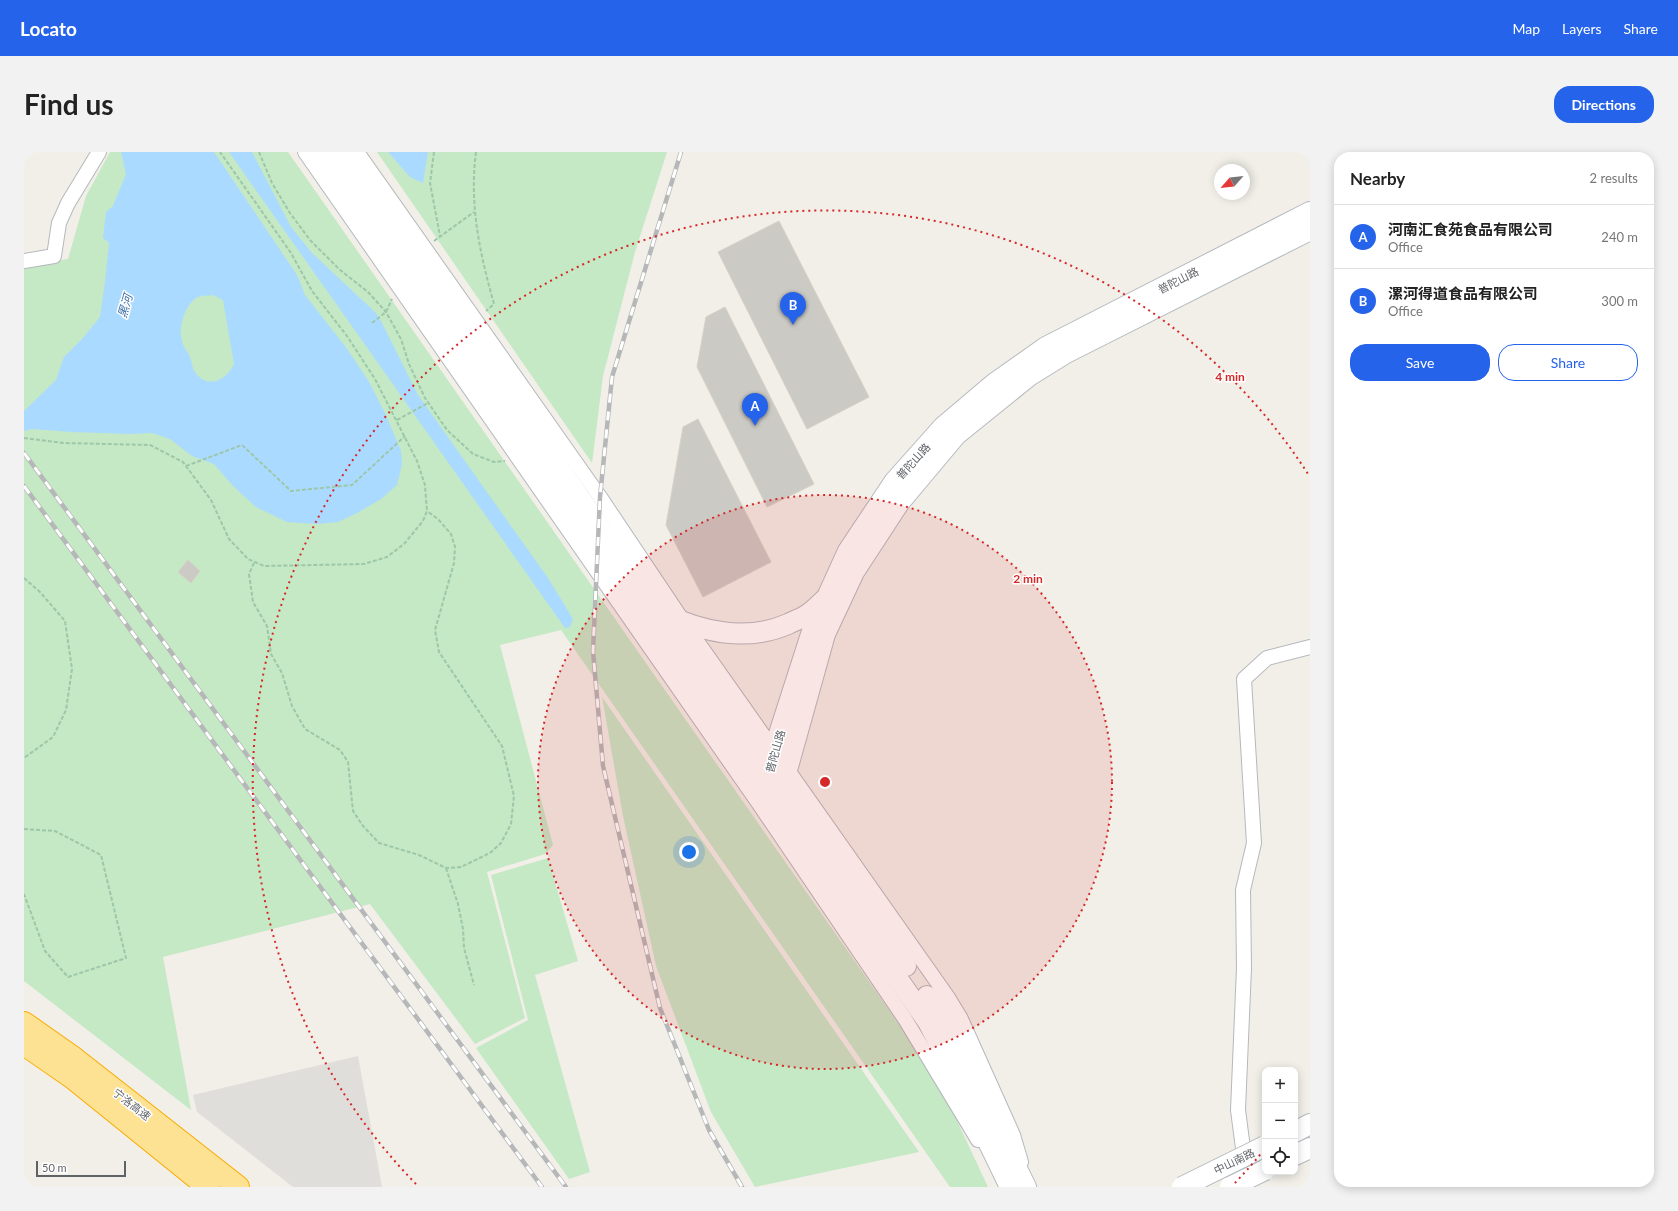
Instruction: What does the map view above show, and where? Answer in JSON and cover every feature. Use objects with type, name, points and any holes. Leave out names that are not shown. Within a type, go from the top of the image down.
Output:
[{"type":"highway","name":"宁洛高速","points":[[24,1023],[70,1056],[238,1187]]},
{"type":"highway","name":"宁洛高速","points":[[24,1044],[73,1078],[208,1187]]},
{"type":"main road","points":[[320,152],[928,1022],[962,1088],[1008,1187]]},
{"type":"main road","points":[[341,152],[768,768]]},
{"type":"main road","name":"普陀山路","points":[[769,794],[768,768],[813,628],[848,552],[894,482],[943,427],[995,383],[1046,347],[1310,212]]},
{"type":"main road","name":"普陀山路","points":[[769,794],[788,768],[825,634],[854,572],[899,503],[956,435],[1029,376],[1066,353],[1310,230]]},
{"type":"main road","points":[[658,611],[685,624],[706,630],[741,634],[772,631],[804,617],[827,598]]},
{"type":"main road","points":[[769,794],[945,1023],[1028,1187]]},
{"type":"main road","points":[[1298,1130],[1310,1124]]},
{"type":"main road","name":"中山南路","points":[[1182,1187],[1262,1147]]},
{"type":"main road","points":[[1298,1154],[1310,1148]]},
{"type":"main road","name":"中山南路","points":[[1230,1187],[1262,1171]]},
{"type":"street","points":[[24,261],[54,256],[59,223],[68,203],[99,152]]},
{"type":"street","points":[[305,152],[518,459],[769,794]]},
{"type":"street","points":[[357,152],[596,491],[685,624],[788,768],[947,996],[961,1019],[1013,1135],[1028,1187]]},
{"type":"street","points":[[1248,1187],[1238,1110],[1244,968],[1243,890],[1254,843],[1244,679],[1266,658],[1310,647]]},
{"type":"path","points":[[24,438],[64,443],[150,445],[183,462],[211,500],[229,540],[248,559],[254,563],[264,566],[364,564],[387,557],[404,544],[423,521],[427,510],[425,485],[417,461],[375,379],[347,336],[312,291],[291,253],[220,152]]},
{"type":"path","points":[[259,152],[276,189],[290,213],[310,240],[339,269],[368,292],[386,312],[401,339],[409,364],[427,403],[447,430],[472,454],[494,462],[518,459]]},
{"type":"path","points":[[434,152],[430,183],[440,236]]},
{"type":"path","points":[[475,320],[494,304],[481,258],[474,212],[473,175],[476,152]]},
{"type":"path","points":[[372,323],[386,312],[399,287]]},
{"type":"path","points":[[397,420],[427,403]]},
{"type":"path","points":[[186,466],[242,445],[291,491],[352,485],[405,436]]},
{"type":"path","points":[[254,563],[250,574],[253,602],[267,626],[271,654],[282,673],[292,706],[305,729],[340,750],[348,762],[354,811],[363,826],[379,843],[419,855],[446,868],[461,867],[490,853],[501,842],[510,824],[514,796],[502,746],[439,652],[435,630],[454,563],[454,546],[451,534],[438,519],[427,510]]},
{"type":"path","points":[[24,578],[40,592],[65,621],[72,669],[66,710],[53,737],[24,758]]},
{"type":"path","points":[[24,829],[55,831],[101,855],[126,958],[68,977],[45,951],[24,894]]},
{"type":"path","points":[[446,868],[458,904],[463,929],[464,948],[474,985]]},
{"type":"shaded area","points":[[358,1056],[382,1187],[293,1187],[197,1112],[193,1095]]},
{"type":"green space","points":[[110,152],[288,152],[903,1030],[951,1108],[988,1187],[950,1187],[561,630],[500,645],[553,845],[545,854],[487,872],[525,1018],[475,1044],[370,904],[163,957],[191,1110],[24,981],[24,266],[68,259],[86,196]]},
{"type":"green space","points":[[377,152],[667,152],[635,252],[603,376],[592,463]]},
{"type":"green space","points":[[602,697],[919,1152],[755,1187],[711,1112],[656,966],[623,816]]},
{"type":"green space","points":[[548,858],[578,961],[535,975],[590,1172],[569,1179],[476,1048],[528,1020],[491,875]]},
{"type":"water","name":"黑河","points":[[121,152],[214,152],[297,275],[305,295],[345,346],[368,380],[385,413],[401,451],[402,464],[397,485],[381,499],[338,522],[317,524],[287,522],[256,507],[233,486],[214,464],[192,456],[170,439],[152,433],[131,434],[71,432],[32,429],[24,431],[24,411],[56,380],[64,357],[82,339],[100,317],[109,243],[103,238],[106,212],[113,206],[126,174]],"holes":[[[213,295],[223,300],[234,364],[227,375],[222,378],[211,382],[205,381],[194,370],[190,357],[183,345],[181,336],[182,323],[189,305],[198,297]]]},
{"type":"water","points":[[229,152],[252,152],[291,227],[312,253],[376,313],[418,395],[548,578],[573,619],[570,627],[565,628]]},
{"type":"water","points":[[388,152],[428,152],[423,183],[410,177]]},
{"type":"building","points":[[779,221],[869,397],[807,429],[718,252]]},
{"type":"building","points":[[725,307],[814,484],[767,507],[697,367],[706,317]]},
{"type":"building","points":[[698,419],[771,562],[703,597],[666,525],[683,427]]},
{"type":"building","points":[[188,560],[200,571],[191,583],[178,572]]},
{"type":"railway","points":[[681,152],[612,377],[600,497],[593,651],[603,766],[660,1008],[709,1130],[742,1187]]},
{"type":"railway","points":[[24,453],[566,1187]]},
{"type":"railway","points":[[24,486],[542,1187]]},
{"type":"place","name":"漯河得道食品有限公司","points":[[793,325]]},
{"type":"place","name":"河南汇食苑食品有限公司","points":[[755,426]]}]
